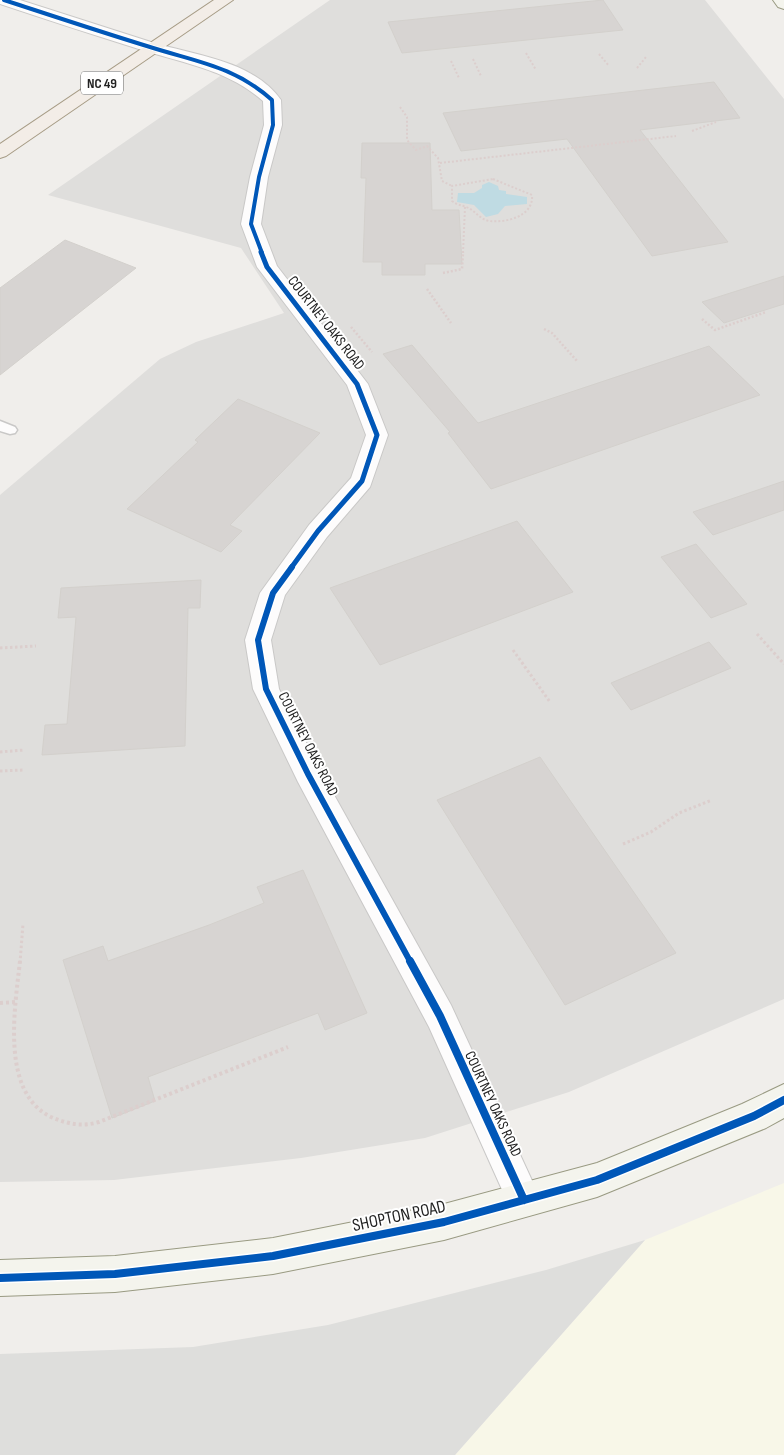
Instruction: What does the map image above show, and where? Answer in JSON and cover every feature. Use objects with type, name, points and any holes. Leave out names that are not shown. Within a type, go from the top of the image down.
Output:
[{"type":"main road","name":"NC 49","points":[[0,152],[225,0]]},
{"type":"street","points":[[4,0],[154,48]]},
{"type":"street","points":[[781,0],[784,4]]},
{"type":"street","name":"COURTNEY OAKS ROAD","points":[[154,48],[231,70],[255,83],[272,100],[273,125],[259,177],[251,224],[267,267],[357,384],[377,435],[362,481],[318,531],[273,592],[258,640],[266,689],[308,774],[440,1016],[524,1200]]},
{"type":"street","name":"SHOPTON ROAD","points":[[0,1278],[115,1274],[273,1256],[444,1222],[597,1180],[754,1116],[784,1100]]},
{"type":"path","points":[[526,53],[536,70]]},
{"type":"path","points":[[599,54],[609,66]]},
{"type":"path","points":[[637,68],[646,56]]},
{"type":"path","points":[[473,59],[481,76]]},
{"type":"path","points":[[451,61],[459,78]]},
{"type":"path","points":[[400,107],[407,117],[407,140],[416,150],[427,146],[438,158],[442,181],[452,186],[493,179],[528,192],[532,195],[533,204],[527,212],[500,221],[483,220],[452,201],[452,186]]},
{"type":"path","points":[[692,131],[716,122]]},
{"type":"path","points":[[440,163],[676,136]]},
{"type":"path","points":[[443,273],[462,269],[464,207]]},
{"type":"path","points":[[427,289],[451,323]]},
{"type":"path","points":[[702,319],[715,330],[766,312]]},
{"type":"path","points":[[350,326],[372,352]]},
{"type":"path","points":[[544,329],[552,333],[577,360]]},
{"type":"path","points":[[757,634],[784,664]]},
{"type":"path","points":[[0,648],[36,646]]},
{"type":"path","points":[[513,650],[550,702]]},
{"type":"path","points":[[0,752],[24,750]]},
{"type":"path","points":[[0,771],[22,770]]},
{"type":"path","points":[[623,844],[651,832],[679,813],[712,800]]},
{"type":"path","points":[[23,924],[13,1036],[14,1065],[25,1092],[38,1111],[60,1122],[84,1126],[288,1047]]},
{"type":"path","points":[[0,1003],[16,1002]]},
{"type":"shaded area","points":[[330,0],[705,0],[784,99],[784,999],[569,1092],[425,1138],[301,1158],[114,1180],[0,1182],[0,495],[160,359],[196,342],[284,313],[241,248],[48,195]]},
{"type":"shaded area","points":[[784,1183],[784,1455],[455,1455],[645,1240]]},
{"type":"shaded area","points":[[645,1240],[455,1455],[0,1455],[0,1354],[193,1347],[328,1325],[546,1270]]},
{"type":"water","points":[[489,182],[498,186],[499,190],[506,191],[506,194],[527,197],[527,204],[505,206],[498,214],[486,217],[474,205],[457,202],[458,193],[474,193],[482,188],[482,185]]},
{"type":"building","points":[[603,0],[623,30],[402,53],[388,22]]},
{"type":"building","points":[[714,82],[740,118],[640,130],[728,242],[652,256],[567,139],[461,151],[443,113]]},
{"type":"building","points":[[362,143],[430,143],[432,210],[459,210],[462,264],[425,264],[425,275],[382,275],[382,262],[363,262],[366,178],[361,178]]},
{"type":"building","points":[[65,240],[136,268],[0,375],[0,288]]},
{"type":"building","points":[[784,276],[784,304],[724,323],[702,302]]},
{"type":"building","points":[[412,345],[478,423],[709,346],[760,395],[491,489],[448,433],[450,432],[383,354]]},
{"type":"building","points":[[238,399],[320,433],[230,525],[242,531],[221,552],[127,509],[198,442],[195,440]]},
{"type":"building","points":[[784,481],[784,510],[713,535],[693,512]]},
{"type":"building","points":[[517,521],[573,592],[380,665],[330,588]]},
{"type":"building","points":[[696,544],[747,604],[711,618],[661,557]]},
{"type":"building","points":[[201,580],[200,608],[188,608],[185,746],[42,755],[45,725],[67,724],[76,617],[58,618],[61,588]]},
{"type":"building","points":[[709,642],[731,668],[631,710],[611,683]]},
{"type":"building","points":[[540,757],[676,953],[565,1005],[437,800]]},
{"type":"building","points":[[303,870],[367,1013],[325,1030],[318,1013],[148,1077],[155,1101],[112,1118],[63,960],[103,946],[108,961],[209,925],[264,903],[257,887]]},
{"type":"cycle path","points":[[4,0],[231,71],[245,78],[272,100],[273,125],[259,177],[251,224],[267,267],[357,384],[377,435],[362,481],[318,531],[273,593],[258,640],[266,689],[308,774],[440,1016],[524,1200]]},
{"type":"cycle path","points":[[0,1278],[115,1274],[273,1256],[444,1222],[597,1180],[754,1116],[784,1100]]}]
